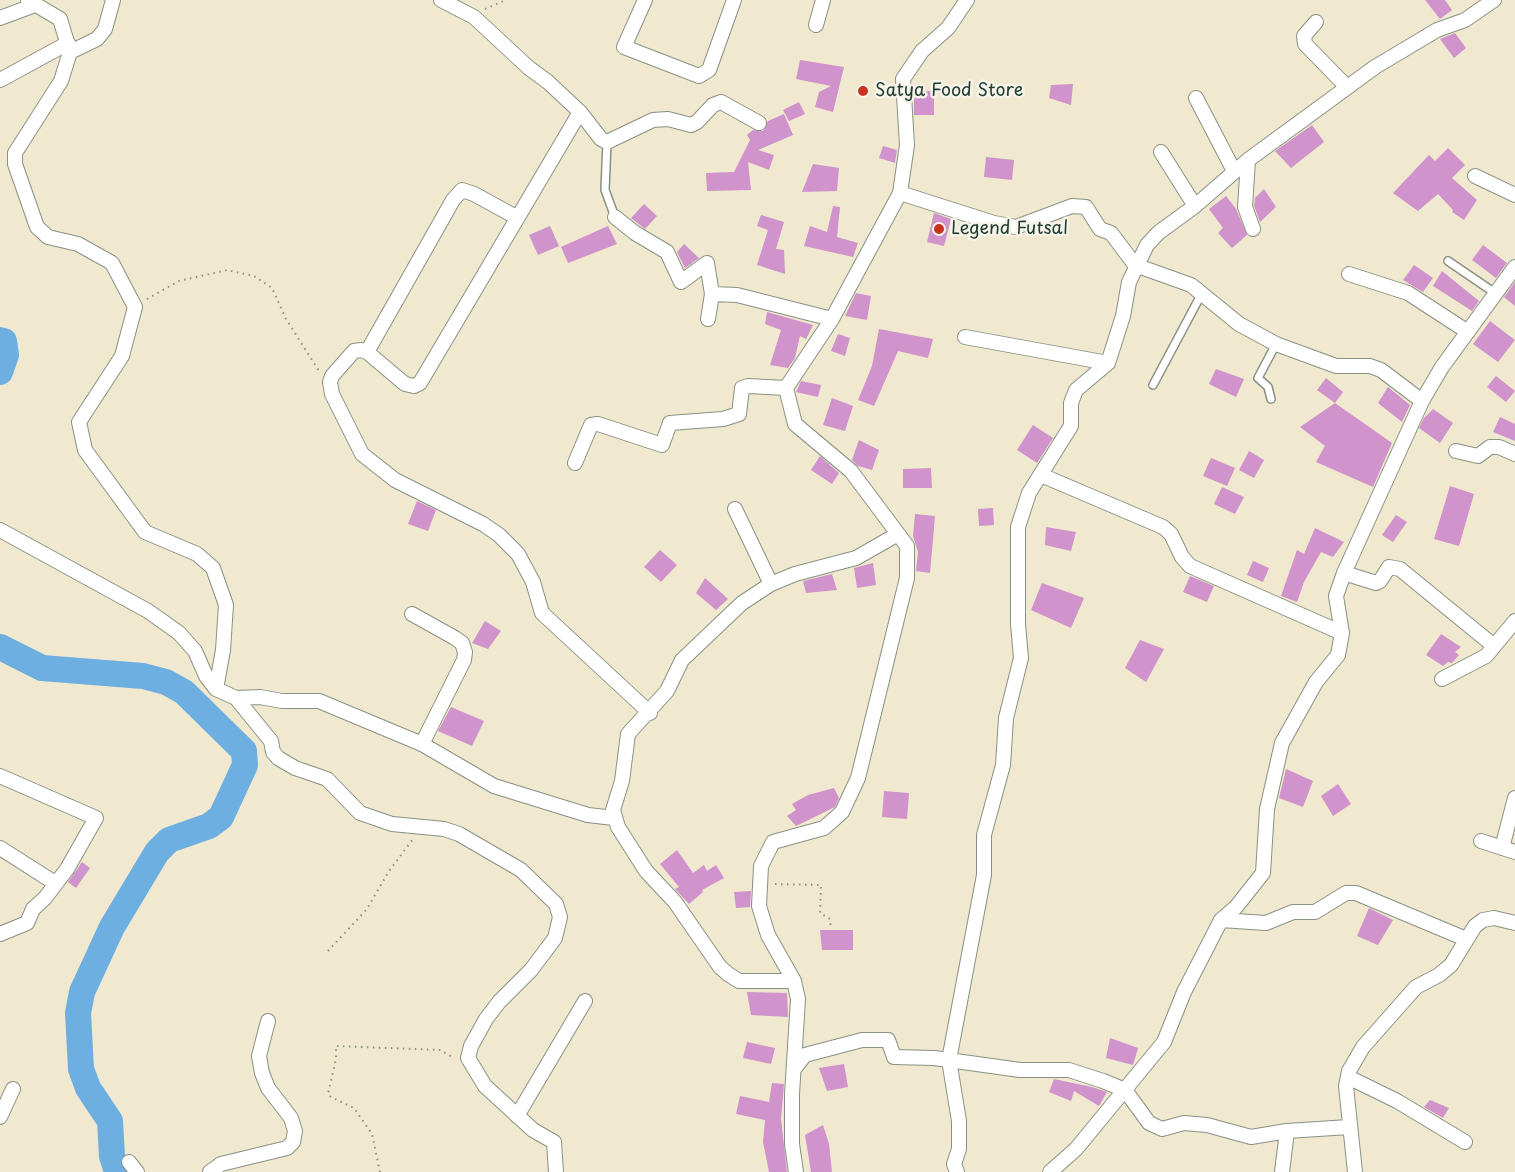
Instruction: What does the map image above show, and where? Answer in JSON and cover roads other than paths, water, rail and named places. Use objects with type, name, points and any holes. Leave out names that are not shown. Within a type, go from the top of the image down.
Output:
[{"type":"street","points":[[0,80],[69,47],[97,39],[105,29],[113,0]]},
{"type":"street","points":[[441,0],[474,17],[580,112],[601,139],[607,142],[653,120],[668,119],[691,124],[697,122],[713,105],[721,102],[759,123]]},
{"type":"street","points":[[645,0],[624,46],[699,76],[709,70],[734,0]]},
{"type":"street","points":[[816,26],[823,0]]},
{"type":"street","points":[[796,1172],[792,1144],[798,999],[794,981],[768,935],[759,906],[761,866],[773,842],[824,828],[842,812],[858,778],[907,578],[907,546],[851,471],[795,424],[786,388],[832,319],[900,193],[907,145],[903,79],[922,51],[948,28],[967,0]]},
{"type":"street","points":[[957,1172],[954,1164],[959,1149],[959,1121],[949,1060],[984,875],[984,835],[1003,765],[1006,718],[1021,658],[1018,624],[1018,527],[1029,493],[1071,426],[1071,403],[1076,390],[1108,363],[1135,265],[1147,245],[1158,233],[1195,206],[1248,160],[1375,67],[1437,30],[1466,20],[1494,0]]},
{"type":"street","points":[[0,18],[32,2],[60,19],[69,47],[61,81],[15,153],[15,164],[37,227],[48,237],[78,244],[112,263],[135,307],[122,356],[79,423],[85,450],[145,532],[197,554],[213,568],[226,605],[223,651],[216,689]]},
{"type":"street","points":[[1316,22],[1304,36],[1305,44],[1347,87]]},
{"type":"street","points":[[1196,98],[1234,171]]},
{"type":"street","points":[[580,112],[420,383],[414,386],[405,384],[367,352],[354,351],[332,376],[330,382],[332,394],[362,454],[395,480],[483,524],[499,535],[518,554],[533,582],[542,613],[650,712]]},
{"type":"street","points":[[1161,152],[1195,206]]},
{"type":"street","points":[[1248,160],[1245,207],[1253,229]]},
{"type":"street","points":[[1474,176],[1515,195]]},
{"type":"street","points":[[367,352],[453,200],[462,190],[516,217]]},
{"type":"street","points":[[900,193],[994,223],[1016,227],[1072,206],[1086,207],[1100,229],[1111,233],[1135,265],[1191,285],[1239,324],[1276,344],[1336,366],[1370,366],[1381,370],[1422,401]]},
{"type":"street","points":[[615,217],[635,233],[667,252],[681,282],[708,263],[712,294],[708,319]]},
{"type":"street","points":[[1050,1172],[1076,1149],[1164,1042],[1184,992],[1221,920],[1236,907],[1263,873],[1268,809],[1282,743],[1316,682],[1338,655],[1342,633],[1336,596],[1344,573],[1422,401],[1442,367],[1515,267]]},
{"type":"street","points":[[1349,274],[1408,293],[1468,332]]},
{"type":"street","points":[[712,294],[772,303],[832,319]]},
{"type":"street","points":[[965,337],[1108,363]]},
{"type":"street","points":[[575,464],[591,425],[598,424],[662,445],[670,423],[723,419],[739,414],[742,388],[748,386],[786,388]]},
{"type":"street","points":[[1456,451],[1478,456],[1490,447],[1499,447],[1515,454]]},
{"type":"street","points":[[1041,475],[1163,527],[1171,534],[1182,557],[1190,566],[1342,633]]},
{"type":"street","points":[[735,509],[771,584]]},
{"type":"street","points":[[7,533],[148,611],[179,633],[195,651],[206,676],[216,689],[236,698],[260,697],[282,701],[319,701],[422,744],[494,786],[588,815],[614,818]]},
{"type":"street","points":[[794,981],[739,981],[720,967],[675,902],[646,871],[614,818],[613,810],[622,781],[628,734],[667,691],[682,660],[742,603],[771,584],[795,574],[856,558],[898,534]]},
{"type":"street","points":[[1344,573],[1376,583],[1389,567],[1400,569],[1494,646]]},
{"type":"street","points":[[412,614],[462,643],[465,652],[464,660],[422,744]]},
{"type":"street","points":[[1442,679],[1486,656],[1515,621]]},
{"type":"street","points":[[236,698],[271,741],[273,752],[278,758],[295,768],[327,779],[360,813],[392,824],[444,829],[459,834],[521,870],[556,904],[560,917],[555,939],[531,970],[499,1002],[486,1019],[471,1046],[468,1059],[485,1086],[533,1130],[554,1142],[556,1172]]},
{"type":"street","points":[[0,776],[96,818],[67,868],[45,898],[33,909],[24,926],[0,934]]},
{"type":"street","points":[[1481,841],[1509,850],[1515,798]]},
{"type":"street","points":[[0,848],[55,883]]},
{"type":"street","points":[[1221,920],[1266,922],[1293,912],[1315,912],[1346,893],[1356,893],[1466,939]]},
{"type":"street","points":[[1355,1172],[1346,1086],[1363,1047],[1416,987],[1439,975],[1451,965],[1466,939],[1483,920],[1494,918],[1515,923]]},
{"type":"street","points":[[517,1116],[585,1001]]},
{"type":"street","points":[[220,1169],[287,1148],[293,1142],[295,1131],[291,1118],[268,1088],[262,1073],[259,1056],[268,1021]]},
{"type":"street","points":[[794,1069],[805,1055],[868,1039],[888,1040],[894,1057],[949,1060],[1020,1070],[1069,1070],[1125,1090],[1149,1123],[1162,1129],[1184,1123],[1207,1125],[1251,1137],[1287,1131],[1349,1127]]},
{"type":"street","points":[[1348,1077],[1397,1101],[1465,1142]]},
{"type":"street","points":[[0,1118],[13,1089]]},
{"type":"street","points":[[1282,1172],[1287,1131]]},
{"type":"lane","points":[[607,142],[605,190],[615,217]]},
{"type":"lane","points":[[1448,261],[1495,293]]},
{"type":"lane","points":[[1153,385],[1202,293]]},
{"type":"lane","points":[[1271,399],[1268,387],[1258,378],[1276,344]]},
{"type":"waterway","points":[[0,340],[4,341],[6,355],[0,372]]},
{"type":"waterway","points":[[0,647],[42,668],[143,676],[166,682],[184,692],[244,751],[245,765],[221,817],[209,826],[169,840],[157,852],[112,927],[82,992],[78,1013],[81,1069],[88,1088],[110,1121],[112,1156],[117,1172]]},
{"type":"place","name":"Satya Food Store","points":[[863,91]]},
{"type":"place","name":"Legend Futsal","points":[[939,229]]}]
